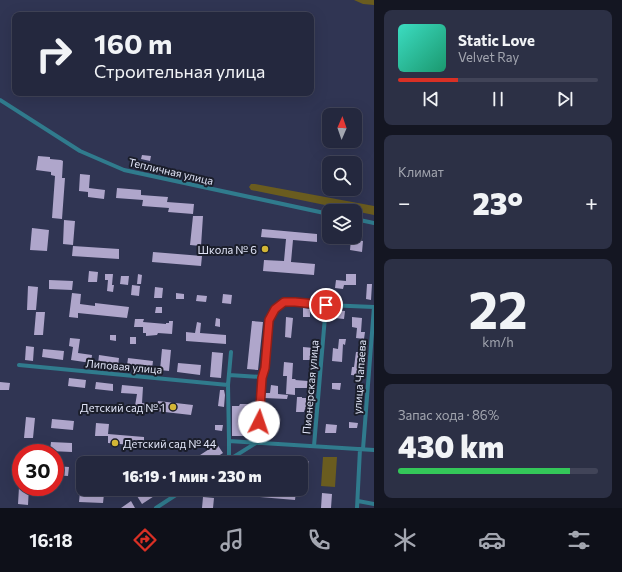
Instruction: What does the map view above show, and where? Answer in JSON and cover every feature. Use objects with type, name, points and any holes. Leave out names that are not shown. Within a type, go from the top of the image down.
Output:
[{"type":"street","name":"Тепличная улица","points":[[0,100],[80,151],[124,170],[322,212]]},
{"type":"street","points":[[362,220],[374,223]]},
{"type":"street","points":[[257,443],[262,378],[265,368],[269,320],[275,309],[284,302],[374,307]]},
{"type":"street","name":"Пионерская улица","points":[[314,446],[326,305]]},
{"type":"street","name":"улица Чапаева","points":[[357,508],[374,307]]},
{"type":"street","points":[[229,456],[228,385],[231,352]]},
{"type":"street","name":"Липовая улица","points":[[19,365],[228,385]]},
{"type":"street","points":[[229,376],[262,378]]},
{"type":"street","points":[[229,441],[374,450]]},
{"type":"street","points":[[236,456],[257,443]]},
{"type":"street","points":[[156,508],[174,496]]},
{"type":"street","points":[[358,501],[374,504]]},
{"type":"shaded area","points":[[354,0],[374,0],[374,5],[363,4]]},
{"type":"shaded area","points":[[251,184],[255,184],[374,206],[374,215],[362,213],[362,204],[322,204],[251,190],[249,187]]},
{"type":"shaded area","points":[[323,457],[337,457],[335,487],[321,486]]},
{"type":"building","points":[[142,155],[151,156],[150,161],[141,159]]},
{"type":"building","points":[[38,156],[50,157],[50,159],[63,161],[62,178],[65,178],[62,219],[52,218],[55,176],[51,175],[51,172],[36,170]]},
{"type":"building","points":[[80,174],[90,175],[89,188],[105,190],[104,199],[88,197],[88,192],[79,191]]},
{"type":"building","points":[[117,188],[141,190],[141,195],[168,197],[167,202],[194,204],[193,214],[168,212],[169,208],[142,206],[143,200],[116,198]]},
{"type":"building","points":[[193,216],[203,216],[201,246],[190,245]]},
{"type":"building","points":[[64,220],[75,221],[73,245],[63,244]]},
{"type":"building","points":[[32,228],[49,230],[47,251],[30,250]]},
{"type":"building","points":[[262,229],[317,234],[317,242],[293,240],[291,262],[315,264],[314,275],[263,271],[264,260],[284,261],[286,239],[261,237]]},
{"type":"building","points":[[363,241],[362,252],[350,250],[351,244],[362,244]]},
{"type":"building","points":[[73,246],[119,249],[119,259],[72,256]]},
{"type":"building","points":[[153,252],[202,256],[201,266],[152,262]]},
{"type":"building","points":[[89,271],[98,272],[97,282],[88,282]]},
{"type":"building","points":[[105,274],[113,274],[113,292],[107,291],[108,280],[105,280]]},
{"type":"building","points":[[138,274],[142,275],[141,284],[137,284]]},
{"type":"building","points":[[346,274],[356,274],[356,285],[344,285],[343,289],[335,288],[336,280],[346,281]]},
{"type":"building","points":[[121,276],[129,276],[128,285],[120,284]]},
{"type":"building","points":[[49,280],[73,281],[72,290],[49,289]]},
{"type":"building","points":[[367,284],[372,284],[371,300],[366,299]]},
{"type":"building","points":[[132,285],[140,286],[139,296],[131,295]]},
{"type":"building","points":[[28,286],[38,287],[36,310],[27,310]]},
{"type":"building","points":[[155,287],[163,288],[162,298],[154,298]]},
{"type":"building","points":[[72,293],[81,294],[80,304],[95,306],[95,303],[129,307],[127,318],[78,313],[78,318],[69,317]]},
{"type":"building","points":[[176,293],[184,294],[184,299],[176,299]]},
{"type":"building","points":[[223,294],[232,295],[231,304],[222,303]]},
{"type":"building","points":[[197,295],[207,296],[206,302],[196,301]]},
{"type":"building","points":[[156,307],[162,307],[162,313],[155,313]]},
{"type":"building","points":[[303,308],[310,309],[310,317],[303,317]]},
{"type":"building","points":[[336,310],[345,311],[344,319],[335,318]]},
{"type":"building","points":[[36,312],[45,312],[43,335],[34,335]]},
{"type":"building","points":[[286,317],[293,318],[291,338],[285,337]]},
{"type":"building","points":[[352,317],[362,318],[361,332],[365,332],[364,339],[356,338],[357,328],[352,327]]},
{"type":"building","points":[[216,318],[220,319],[220,327],[215,326]]},
{"type":"building","points":[[135,319],[144,319],[143,322],[166,324],[169,323],[169,321],[173,321],[172,334],[158,333],[157,335],[146,336],[146,333],[143,333],[143,327],[134,327]]},
{"type":"building","points":[[252,321],[263,322],[258,370],[247,369]]},
{"type":"building","points":[[197,322],[201,323],[200,333],[226,335],[226,344],[186,341],[186,332],[195,333]]},
{"type":"building","points":[[110,335],[116,335],[116,341],[110,340]]},
{"type":"building","points":[[130,337],[136,337],[136,344],[130,344]]},
{"type":"building","points":[[70,338],[80,339],[78,353],[92,355],[91,363],[71,360],[73,347],[69,346]]},
{"type":"building","points":[[339,339],[346,339],[345,345],[343,344],[342,362],[332,361],[333,348],[338,349]]},
{"type":"building","points":[[26,346],[34,347],[33,361],[25,360]]},
{"type":"building","points":[[303,347],[314,348],[313,360],[303,360]]},
{"type":"building","points":[[43,349],[64,351],[63,360],[42,357]]},
{"type":"building","points":[[162,349],[171,350],[169,371],[160,370]]},
{"type":"building","points":[[212,352],[223,353],[221,378],[210,377]]},
{"type":"building","points":[[356,352],[363,352],[361,368],[362,376],[351,375],[352,367],[354,367]]},
{"type":"building","points":[[99,355],[119,358],[118,366],[98,364]]},
{"type":"building","points":[[128,358],[153,361],[152,369],[127,366]]},
{"type":"building","points":[[284,362],[293,363],[292,379],[308,381],[307,388],[295,388],[295,395],[286,394],[287,376],[283,376]]},
{"type":"building","points":[[178,363],[201,365],[200,375],[177,372]]},
{"type":"building","points":[[69,378],[86,380],[85,388],[68,386]]},
{"type":"building","points":[[0,382],[10,383],[9,390],[0,390]]},
{"type":"building","points":[[96,382],[113,384],[113,391],[95,389]]},
{"type":"building","points":[[332,383],[341,383],[340,390],[332,389]]},
{"type":"building","points":[[122,385],[143,387],[142,403],[149,404],[148,413],[126,409],[126,405],[135,406],[137,394],[121,393]]},
{"type":"building","points":[[271,385],[278,386],[278,394],[288,395],[287,399],[264,398],[265,393],[270,393]]},
{"type":"building","points":[[220,390],[224,390],[224,407],[218,406]]},
{"type":"building","points":[[297,397],[306,398],[306,409],[304,412],[296,412]]},
{"type":"building","points":[[158,401],[193,405],[191,415],[156,411]]},
{"type":"building","points":[[240,404],[257,404],[256,412],[248,412],[248,424],[250,424],[250,429],[248,429],[248,436],[232,436],[232,406],[239,406]]},
{"type":"building","points":[[264,408],[271,408],[271,415],[278,415],[278,423],[270,423],[270,434],[262,434]]},
{"type":"building","points":[[26,417],[35,418],[33,438],[24,438]]},
{"type":"building","points":[[52,419],[74,421],[73,430],[51,428]]},
{"type":"building","points":[[349,422],[358,423],[357,428],[349,428]]},
{"type":"building","points":[[96,423],[109,424],[108,434],[144,437],[144,446],[108,443],[108,436],[95,436]]},
{"type":"building","points":[[326,424],[337,425],[336,433],[325,433]]},
{"type":"building","points":[[215,425],[223,425],[222,431],[215,430]]},
{"type":"building","points":[[51,442],[72,443],[72,452],[64,452],[64,444],[51,444]]},
{"type":"building","points":[[217,444],[223,453],[218,456],[199,456]]},
{"type":"building","points":[[64,467],[69,467],[68,476],[64,476]]},
{"type":"building","points":[[322,493],[332,494],[331,508],[321,508]]},
{"type":"building","points":[[18,496],[28,496],[28,505],[18,504]]},
{"type":"building","points":[[80,496],[104,496],[103,503],[79,502]]},
{"type":"building","points":[[137,496],[154,496],[142,504]]},
{"type":"building","points":[[214,496],[237,496],[237,497]]},
{"type":"building","points":[[249,496],[295,496],[295,500]]},
{"type":"building","points":[[203,497],[214,498],[213,508],[202,508]]},
{"type":"building","points":[[131,501],[135,508],[121,508]]},
{"type":"place","name":"Школа № 6","points":[[265,249]]},
{"type":"place","name":"Детский сад № 1","points":[[173,407]]},
{"type":"place","name":"Детский сад № 44","points":[[115,443]]},
{"type":"route","points":[[259,422],[262,378],[265,368],[269,320],[275,309],[284,302],[326,305]]}]
